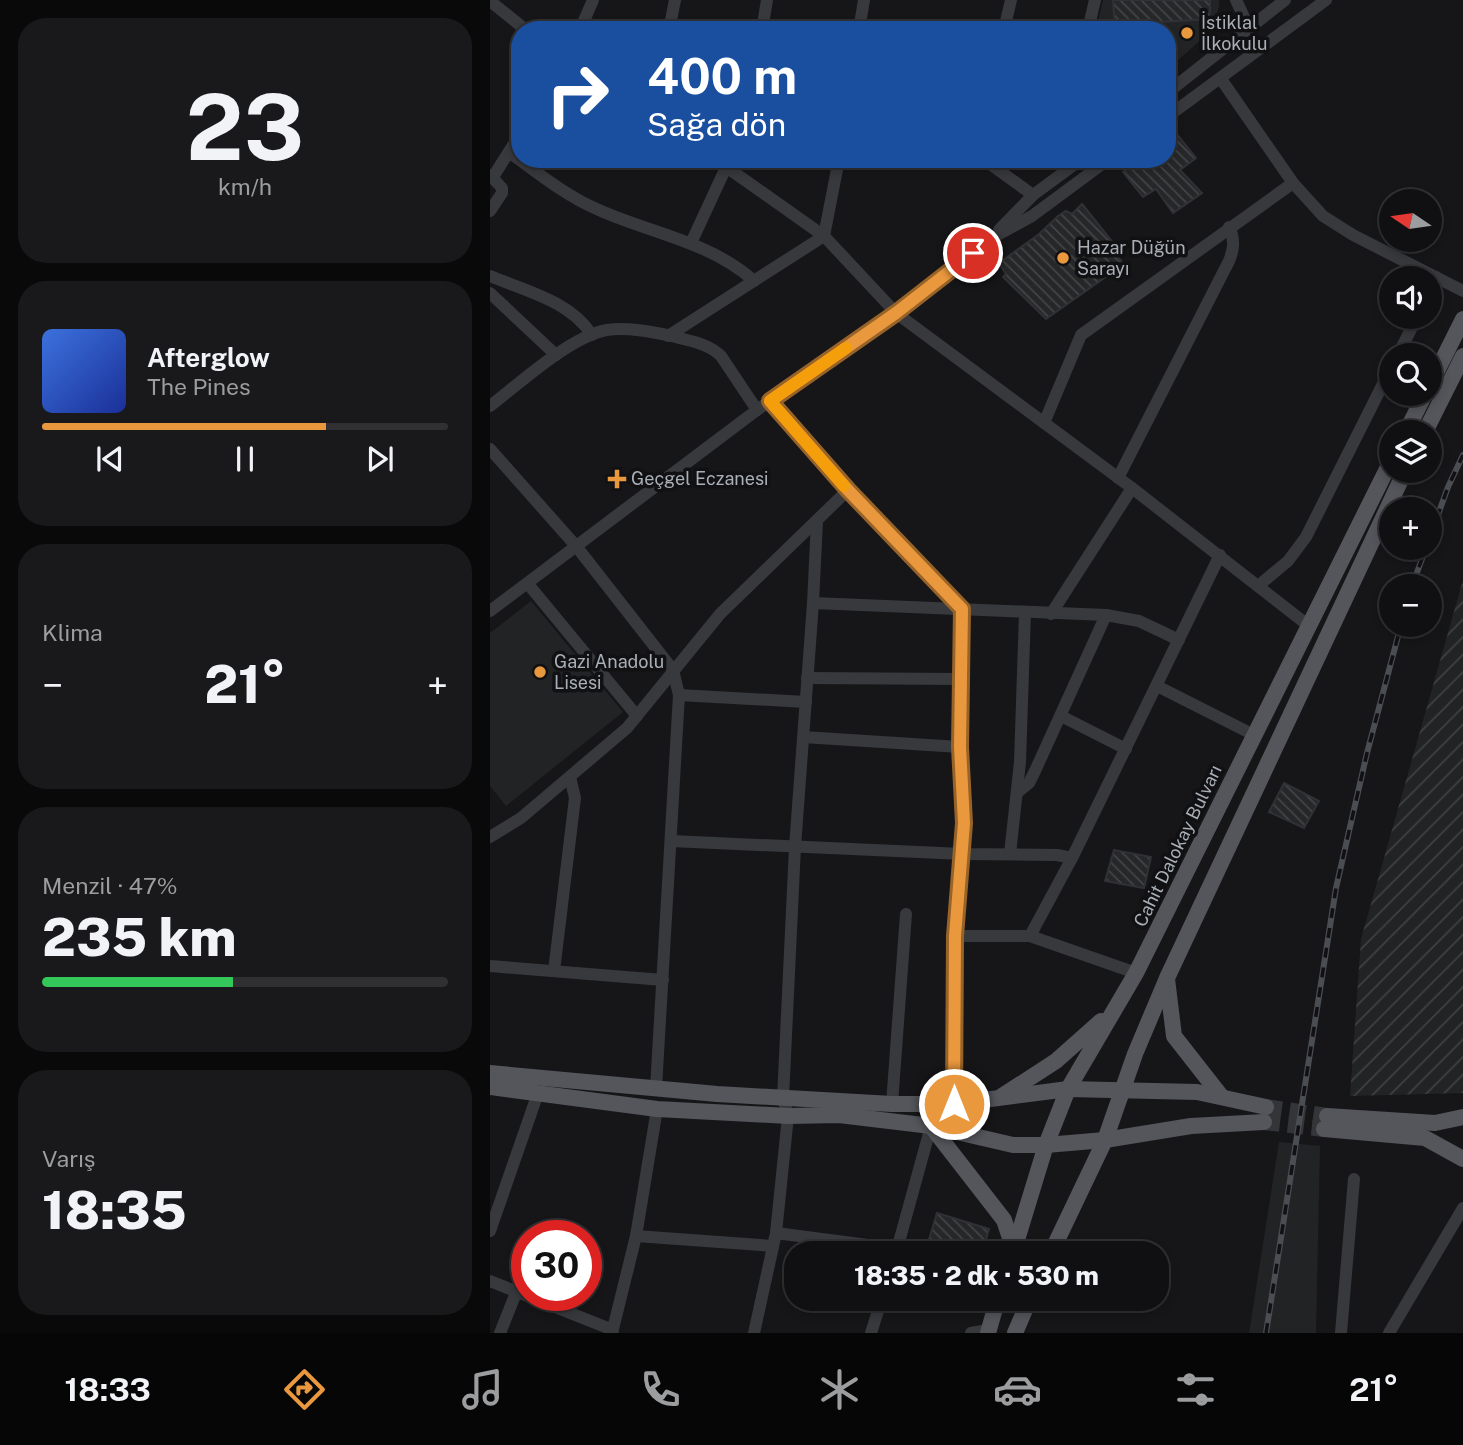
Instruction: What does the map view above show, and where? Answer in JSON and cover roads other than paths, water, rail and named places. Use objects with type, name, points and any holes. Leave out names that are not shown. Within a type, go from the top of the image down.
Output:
[{"type":"main road","points":[[1442,361],[1463,319]]},
{"type":"main road","points":[[1431,420],[1463,356]]},
{"type":"main road","name":"Cahit Dalokay Bulvarı","points":[[1016,1241],[1046,1145],[1068,1089],[1136,973],[1380,483]]},
{"type":"main road","points":[[1057,1241],[1105,1140],[1135,1054],[1167,978],[1399,483]]},
{"type":"main road","points":[[1167,978],[1174,1036],[1221,1096]]},
{"type":"main road","points":[[998,1099],[1056,1061],[1113,1010]]},
{"type":"main road","points":[[490,1073],[783,1098],[892,1104],[954,1104],[1068,1089],[1197,1092],[1221,1096],[1265,1114],[1105,1140],[1013,1145],[931,1126],[839,1115],[788,1116],[657,1109],[490,1087]]},
{"type":"main road","points":[[1463,1117],[1435,1123],[1325,1122],[1425,1138],[1463,1159]]},
{"type":"main road","points":[[931,1126],[1004,1220],[1010,1241]]},
{"type":"main road","points":[[988,1332],[994,1311]]},
{"type":"main road","points":[[1016,1333],[1025,1311]]},
{"type":"street","points":[[584,21],[593,0]]},
{"type":"street","points":[[671,21],[675,0]]},
{"type":"street","points":[[763,21],[766,0]]},
{"type":"street","points":[[860,21],[864,0]]},
{"type":"street","points":[[1006,21],[1011,0]]},
{"type":"street","points":[[1090,21],[1095,0]]},
{"type":"street","points":[[1236,0],[1249,28]]},
{"type":"street","points":[[1176,86],[1285,0]]},
{"type":"street","points":[[1176,111],[1326,0]]},
{"type":"street","points":[[490,1],[515,21]]},
{"type":"street","points":[[1221,79],[1293,183],[1323,216],[1353,235],[1414,266]]},
{"type":"street","points":[[490,211],[502,193],[502,188],[492,176],[511,149]]},
{"type":"street","points":[[531,168],[588,206],[691,243],[726,260],[754,281]]},
{"type":"street","points":[[691,243],[721,168]]},
{"type":"street","points":[[733,168],[824,236],[896,313],[1132,488],[1309,626]]},
{"type":"street","points":[[668,336],[824,236],[837,168]]},
{"type":"street","points":[[995,168],[1032,195]]},
{"type":"street","points":[[491,608],[528,584],[757,410],[896,313],[992,238],[1032,195],[1070,168]]},
{"type":"street","points":[[992,238],[1032,216],[1097,168]]},
{"type":"street","points":[[1044,423],[1081,335],[1293,183]]},
{"type":"street","points":[[1118,478],[1229,261],[1234,241],[1229,227]]},
{"type":"street","points":[[490,276],[567,309],[592,335]]},
{"type":"street","points":[[1442,280],[1463,291]]},
{"type":"street","points":[[490,293],[556,355]]},
{"type":"street","points":[[490,406],[556,355],[592,335],[607,330],[625,330],[668,336],[714,349],[757,410]]},
{"type":"street","points":[[1258,586],[1288,561],[1306,537],[1379,392]]},
{"type":"street","points":[[770,401],[848,490],[962,609],[960,747],[963,854],[955,936],[954,1104]]},
{"type":"street","points":[[490,449],[576,546],[673,670],[679,695],[656,1088]]},
{"type":"street","points":[[1051,614],[1132,488]]},
{"type":"street","points":[[490,837],[521,818],[638,716],[720,614],[848,490]]},
{"type":"street","points":[[754,1333],[774,1239],[788,1116],[783,1098],[795,847],[817,521]]},
{"type":"street","points":[[1030,936],[1072,858],[1220,555]]},
{"type":"street","points":[[528,584],[638,716]]},
{"type":"street","points":[[813,603],[1106,615],[1139,621],[1180,640]]},
{"type":"street","points":[[1010,854],[1017,793],[1025,612]]},
{"type":"street","points":[[1017,793],[1032,778],[1106,615]]},
{"type":"street","points":[[807,678],[962,679]]},
{"type":"street","points":[[1157,686],[1254,735]]},
{"type":"street","points":[[679,695],[806,702]]},
{"type":"street","points":[[1060,716],[1126,749]]},
{"type":"street","points":[[803,737],[960,747]]},
{"type":"street","points":[[554,971],[575,798],[570,777]]},
{"type":"street","points":[[671,841],[963,854],[1057,855],[1072,858]]},
{"type":"street","points":[[892,1104],[906,914]]},
{"type":"street","points":[[955,936],[1030,936],[1136,973]]},
{"type":"street","points":[[490,965],[663,980]]},
{"type":"street","points":[[490,1231],[494,1207],[538,1093]]},
{"type":"street","points":[[562,1311],[613,1331],[636,1236],[657,1109]]},
{"type":"street","points":[[900,1241],[931,1126]]},
{"type":"street","points":[[1341,1333],[1354,1179]]},
{"type":"street","points":[[1389,1333],[1463,1208]]},
{"type":"street","points":[[636,1236],[794,1241]]},
{"type":"street","points":[[490,1281],[511,1291]]},
{"type":"street","points":[[500,1333],[511,1306]]},
{"type":"street","points":[[871,1333],[878,1311]]},
{"type":"street","points":[[971,1333],[988,1332]]},
{"type":"tunnel","points":[[1266,1107],[1327,1116]]},
{"type":"tunnel","points":[[1264,1122],[1324,1129]]},
{"type":"railway","points":[[1442,504],[1463,455]]},
{"type":"railway","points":[[1416,574],[1422,560]]},
{"type":"railway","points":[[1266,1333],[1336,888],[1367,753],[1398,637]]},
{"type":"place","name":"İstiklal İlkokulu","points":[[1187,33]]},
{"type":"place","name":"Hazar Düğün Sarayı","points":[[1063,258]]},
{"type":"place","name":"Geçgel Eczanesi","points":[[617,479]]},
{"type":"place","name":"Gazi Anadolu Lisesi","points":[[540,672]]}]
